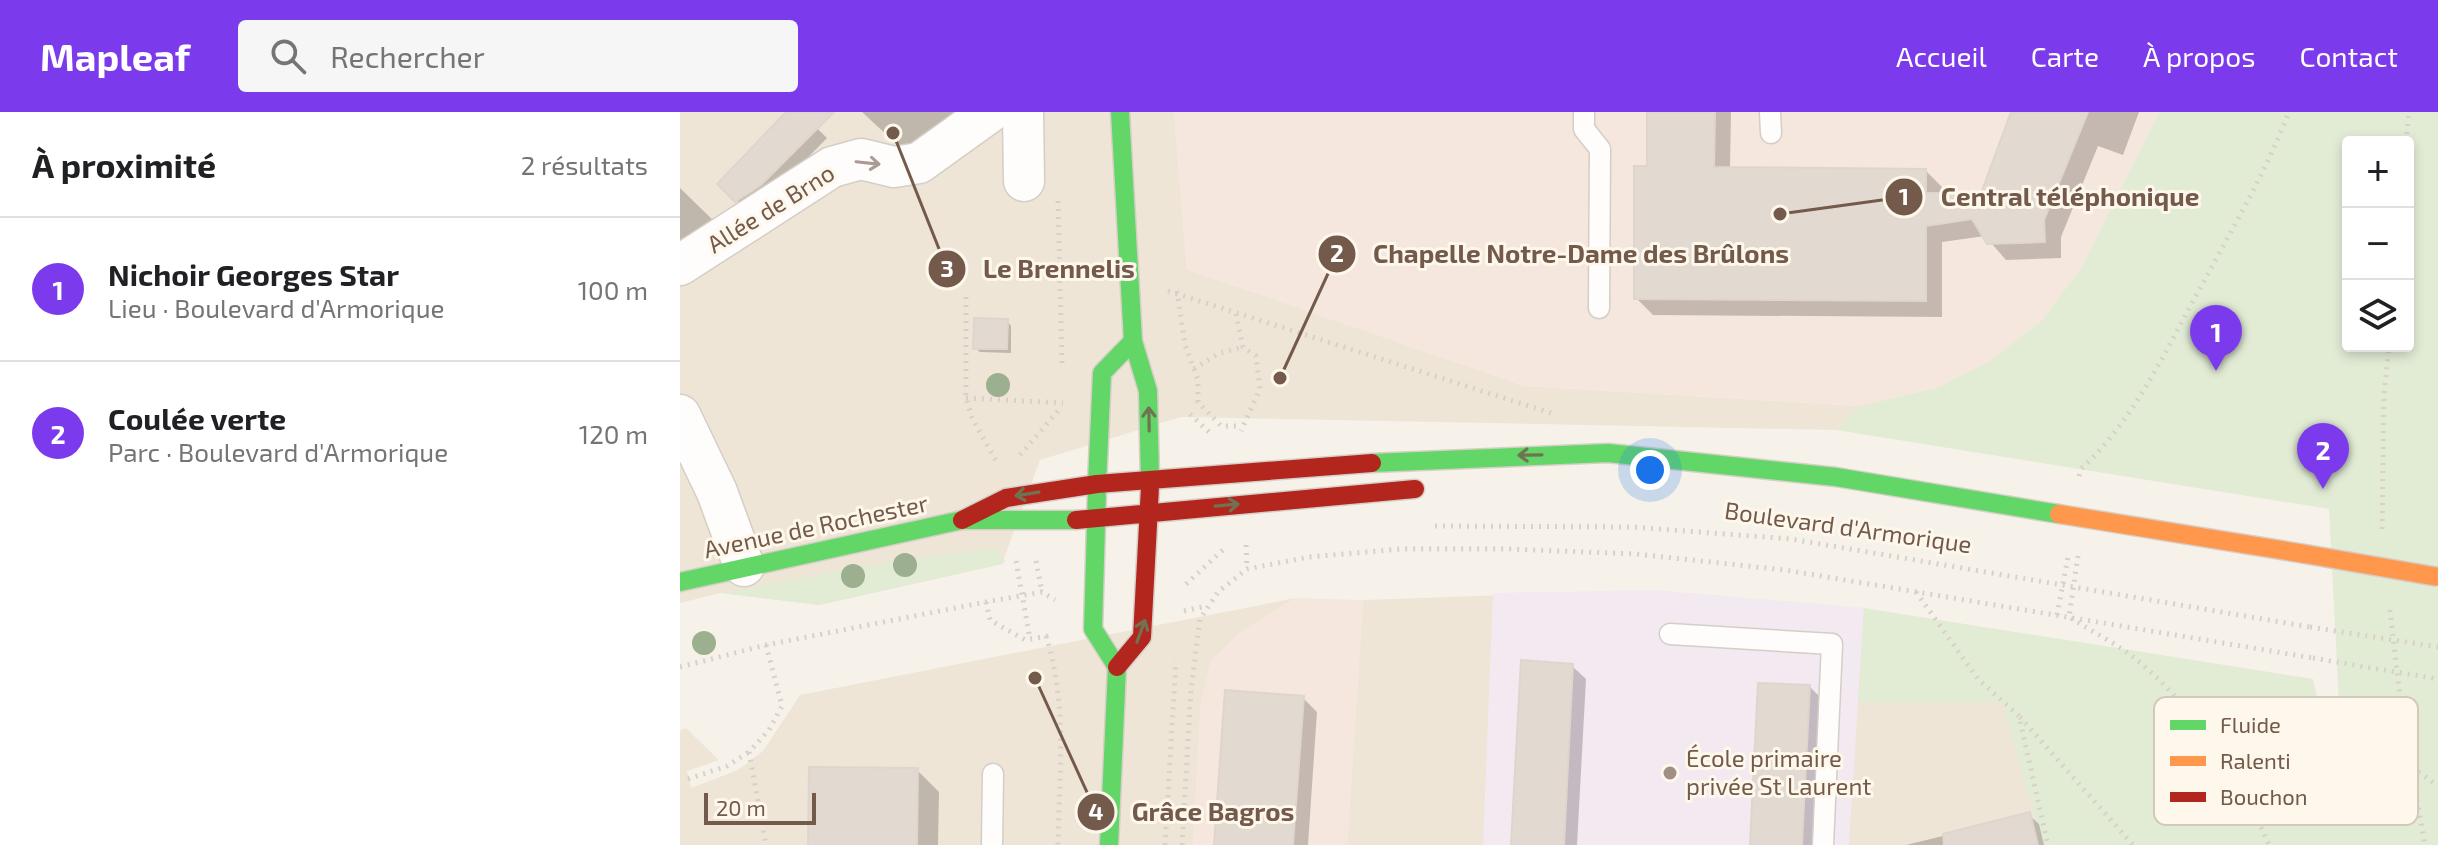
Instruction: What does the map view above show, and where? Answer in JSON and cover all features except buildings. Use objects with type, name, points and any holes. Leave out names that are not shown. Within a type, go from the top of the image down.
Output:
[{"type":"main road","points":[[1117,667],[1142,637],[1150,480],[1148,379],[1143,359],[1133,341],[1120,112]]},
{"type":"main road","points":[[1109,845],[1117,667],[1093,629],[1102,373],[1133,341]]},
{"type":"main road","name":"Boulevard d'Armorique","points":[[1097,484],[1301,466],[1608,453],[1836,477],[2438,577]]},
{"type":"main road","name":"Boulevard d'Armorique","points":[[1635,474],[1740,469]]},
{"type":"main road","name":"Avenue de Rochester","points":[[962,520],[1006,498],[1097,484]]},
{"type":"main road","points":[[1096,520],[1439,487]]},
{"type":"main road","name":"Avenue de Rochester","points":[[680,582],[962,520],[1096,520]]},
{"type":"street","name":"Allée de Brno","points":[[680,265],[832,167],[861,159],[894,167],[919,163],[990,112]]},
{"type":"street","points":[[1023,112],[1041,184]]},
{"type":"street","points":[[680,415],[717,492],[744,566]]},
{"type":"lane","points":[[1584,112],[1584,129],[1600,149],[1599,308]]},
{"type":"lane","points":[[1670,634],[1832,644],[1823,845]]},
{"type":"lane","points":[[992,845],[993,774]]},
{"type":"path","points":[[2080,472],[2123,425],[2151,380],[2248,200],[2289,112]]},
{"type":"path","points":[[2407,136],[2409,112]]},
{"type":"path","points":[[1041,184],[1063,370]]},
{"type":"path","points":[[1130,290],[1177,291],[1235,313],[1564,417]]},
{"type":"path","points":[[1177,291],[1185,345],[1198,380],[1198,402],[1221,426],[1241,426],[1260,389],[1256,356],[1243,347],[1235,313]]},
{"type":"path","points":[[966,297],[966,398],[972,418],[1000,468]]},
{"type":"path","points":[[1193,369],[1219,353],[1243,347]]},
{"type":"path","points":[[2380,512],[2389,352]]},
{"type":"path","points":[[1063,395],[1064,403]]},
{"type":"path","points":[[966,398],[1056,403]]},
{"type":"path","name":"Boulevard d'Armorique","points":[[1426,527],[1632,527],[1791,539],[2438,647]]},
{"type":"path","points":[[1236,545],[1259,541]]},
{"type":"path","points":[[1178,623],[1186,583],[1227,548]]},
{"type":"path","points":[[1015,557],[1030,639]]},
{"type":"path","points":[[2074,587],[2069,617],[2137,660],[2173,697]]},
{"type":"path","points":[[1916,591],[1978,679],[2019,716],[2133,845]]},
{"type":"path","points":[[680,667],[766,645],[1042,592]]},
{"type":"path","points":[[986,602],[990,620],[1025,640],[1046,636],[1058,676],[1058,845]]},
{"type":"path","points":[[688,779],[727,766],[749,752],[769,730],[782,706],[766,645]]},
{"type":"path","points":[[1165,845],[1176,649]]},
{"type":"path","points":[[2313,658],[2438,679]]},
{"type":"path","points":[[2019,716],[2048,845]]},
{"type":"path","points":[[749,752],[766,845]]},
{"type":"path","points":[[2418,771],[2438,786]]},
{"type":"path","points":[[2418,802],[2425,845]]},
{"type":"path","points":[[2260,825],[2269,845]]},
{"type":"shaded area","points":[[680,112],[1174,112],[1187,269],[1525,386],[1860,406],[1836,430],[1181,417],[1040,460],[1002,564],[819,605],[721,593],[680,603]]},
{"type":"shaded area","points":[[1174,112],[2159,112],[2081,268],[2042,320],[1990,361],[1939,387],[1860,406],[1525,386],[1187,269]]},
{"type":"shaded area","points":[[1650,590],[1864,608],[2079,750],[2124,845],[1347,845],[1363,600]]},
{"type":"shaded area","name":"École primaire privée St Laurent","points":[[1650,590],[1864,608],[1849,845],[1483,845],[1493,593]]},
{"type":"shaded area","points":[[1296,598],[1242,631],[1211,661],[1201,704],[1193,845],[680,845],[680,730],[686,728],[719,760],[687,771],[691,788],[738,770],[763,751],[800,695]]},
{"type":"shaded area","points":[[1296,598],[1363,600],[1347,845],[1193,845],[1201,704],[1211,661],[1242,631]]},
{"type":"green space","points":[[2159,112],[2438,112],[2438,845],[2043,845],[2002,702],[1858,702],[1864,608],[2313,679],[2317,697],[2154,697],[2154,825],[2418,825],[2418,697],[2339,697],[2329,509],[1836,430],[1860,406],[1939,387],[1990,361],[2042,320],[2081,268]]},
{"type":"green space","points":[[996,548],[1005,561],[1002,564],[819,605],[721,593],[886,562]]},
{"type":"traffic: fast","points":[[1120,112],[1133,341],[1148,391],[1150,480]]},
{"type":"traffic: fast","points":[[1097,484],[1102,373],[1133,341]]},
{"type":"traffic: fast","points":[[1372,463],[1608,453],[1836,477],[2059,514]]},
{"type":"traffic: fast","points":[[1097,490],[1093,629],[1117,667],[1109,845]]},
{"type":"traffic: fast","points":[[680,582],[962,520],[1076,520]]},
{"type":"traffic: slow","points":[[2059,514],[2305,554]]},
{"type":"traffic: slow","points":[[2305,554],[2438,577]]},
{"type":"traffic: jam","points":[[962,520],[1006,498],[1097,484],[1372,463]]},
{"type":"traffic: jam","points":[[1117,667],[1142,637],[1150,487]]},
{"type":"traffic: jam","points":[[1076,520],[1415,489]]},
{"type":"place","name":"Le Brennelis","points":[[893,133]]},
{"type":"place","name":"Central téléphonique","points":[[1780,214]]},
{"type":"place","name":"Nichoir Georges Star","points":[[2216,371]]},
{"type":"place","name":"Chapelle Notre-Dame des Brûlons","points":[[1280,378]]},
{"type":"place","name":"Coulée verte","points":[[2323,489]]},
{"type":"place","name":"Grâce Bagros","points":[[1035,678]]},
{"type":"place","name":"École primaire privée St Laurent","points":[[1670,773]]}]
